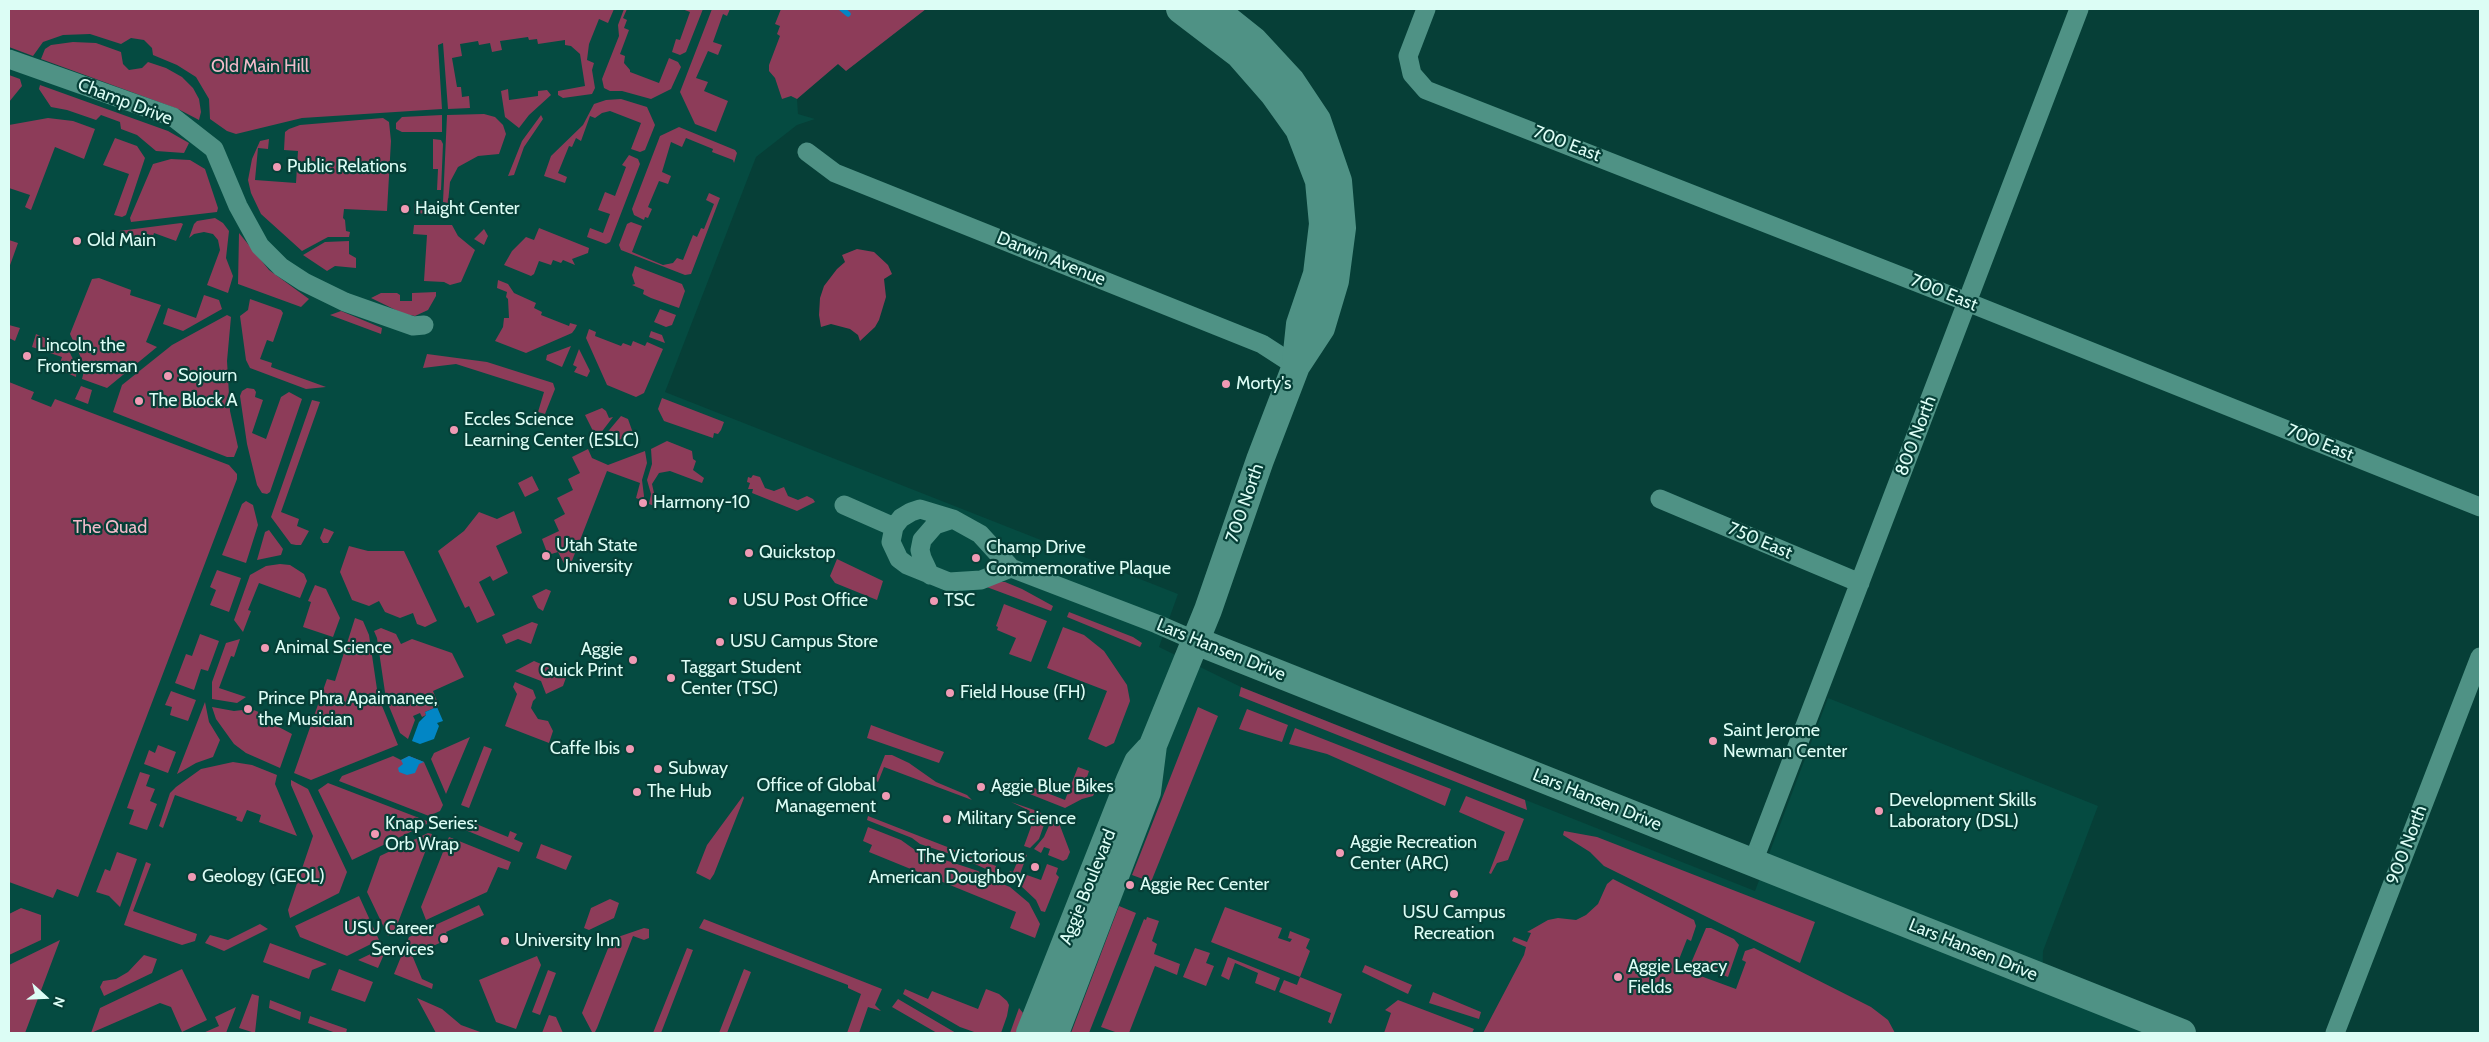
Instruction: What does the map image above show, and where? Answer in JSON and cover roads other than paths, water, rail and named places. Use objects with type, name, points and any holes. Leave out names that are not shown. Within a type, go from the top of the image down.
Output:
[{"type":"main road","points":[[1180,9],[1239,54],[1274,94],[1308,124]]},
{"type":"main road","points":[[1214,9],[1254,42],[1291,81],[1308,124]]},
{"type":"main road","name":"700 North","points":[[1196,641],[1296,366],[1300,324],[1317,274],[1323,224],[1319,181],[1308,124]]},
{"type":"main road","name":"Aggie Boulevard","points":[[1055,1033],[1147,792],[1153,745],[1196,641]]},
{"type":"main road","name":"Lars Hansen Drive","points":[[1196,641],[2182,1033]]},
{"type":"main road","name":"Aggie Boulevard","points":[[1030,1033],[1130,780],[1138,762],[1153,745]]},
{"type":"street","name":"700 East","points":[[1426,9],[1408,56],[1412,74],[1426,90],[1967,302],[2480,507]]},
{"type":"street","name":"800 North","points":[[1753,862],[2079,9]]},
{"type":"street","name":"Champ Drive","points":[[9,59],[173,117],[214,150],[238,206],[260,246],[281,267],[304,282],[344,302],[414,326],[424,325]]},
{"type":"street","name":"Darwin Avenue","points":[[807,152],[835,173],[1262,344],[1296,366]]},
{"type":"street","name":"750 East","points":[[1660,499],[1860,583]]},
{"type":"street","points":[[844,505],[894,527],[890,542],[899,559],[930,575],[949,582],[981,580],[1011,568]]},
{"type":"street","name":"Lars Hansen Drive","points":[[894,527],[906,515],[920,509],[953,519],[980,534],[1011,568],[1196,641]]},
{"type":"street","points":[[930,575],[920,550],[922,540],[935,525],[953,519]]},
{"type":"street","name":"900 North","points":[[2335,1033],[2480,656]]},
{"type":"water","points":[[437,707],[443,721],[437,723],[439,726],[434,739],[420,744],[412,741],[419,722],[426,715],[425,712]]},
{"type":"water","points":[[409,756],[424,762],[419,764],[415,773],[407,775],[399,772],[398,768],[403,764],[401,760]]},
{"type":"waterway","points":[[842,9],[848,14]]},
{"type":"place","name":"Public Relations","points":[[277,167]]},
{"type":"place","name":"Haight Center","points":[[405,209]]},
{"type":"place","name":"Old Main","points":[[77,241]]},
{"type":"place","name":"Lincoln, the Frontiersman","points":[[27,356]]},
{"type":"place","name":"Sojourn","points":[[168,376]]},
{"type":"place","name":"Morty's","points":[[1226,384]]},
{"type":"place","name":"The Block A","points":[[139,401]]},
{"type":"place","name":"Eccles Science Learning Center (ESLC)","points":[[454,430]]},
{"type":"place","name":"Harmony-10","points":[[643,503]]},
{"type":"place","name":"Quickstop","points":[[749,553]]},
{"type":"place","name":"Utah State University","points":[[546,556]]},
{"type":"place","name":"Champ Drive Commemorative Plaque","points":[[976,558]]},
{"type":"place","name":"USU Post Office","points":[[733,601]]},
{"type":"place","name":"TSC","points":[[934,601]]},
{"type":"place","name":"USU Campus Store","points":[[720,642]]},
{"type":"place","name":"Animal Science","points":[[265,648]]},
{"type":"place","name":"Aggie Quick Print","points":[[633,660]]},
{"type":"place","name":"Taggart Student Center (TSC)","points":[[671,678]]},
{"type":"place","name":"Field House (FH)","points":[[950,693]]},
{"type":"place","name":"Prince Phra Apaimanee, the Musician","points":[[248,709]]},
{"type":"place","name":"Saint Jerome Newman Center","points":[[1713,741]]},
{"type":"place","name":"Caffe Ibis","points":[[630,749]]},
{"type":"place","name":"Subway","points":[[658,769]]},
{"type":"place","name":"Aggie Blue Bikes","points":[[981,787]]},
{"type":"place","name":"The Hub","points":[[637,792]]},
{"type":"place","name":"Office of Global Management","points":[[886,796]]},
{"type":"place","name":"Development Skills Laboratory (DSL)","points":[[1879,811]]},
{"type":"place","name":"Military Science","points":[[947,819]]},
{"type":"place","name":"Knap Series: Orb Wrap","points":[[375,834]]},
{"type":"place","name":"Aggie Recreation Center (ARC)","points":[[1340,853]]},
{"type":"place","name":"The Victorious American Doughboy","points":[[1035,867]]},
{"type":"place","name":"Geology (GEOL)","points":[[192,877]]},
{"type":"place","name":"Aggie Rec Center","points":[[1130,885]]},
{"type":"place","name":"USU Campus Recreation","points":[[1454,894]]},
{"type":"place","name":"USU Career Services","points":[[444,939]]},
{"type":"place","name":"University Inn","points":[[505,941]]},
{"type":"place","name":"Aggie Legacy Fields","points":[[1618,977]]},
{"type":"park label","name":"Old Main Hill","points":[[260,67]]},
{"type":"park label","name":"The Quad","points":[[110,528]]}]
